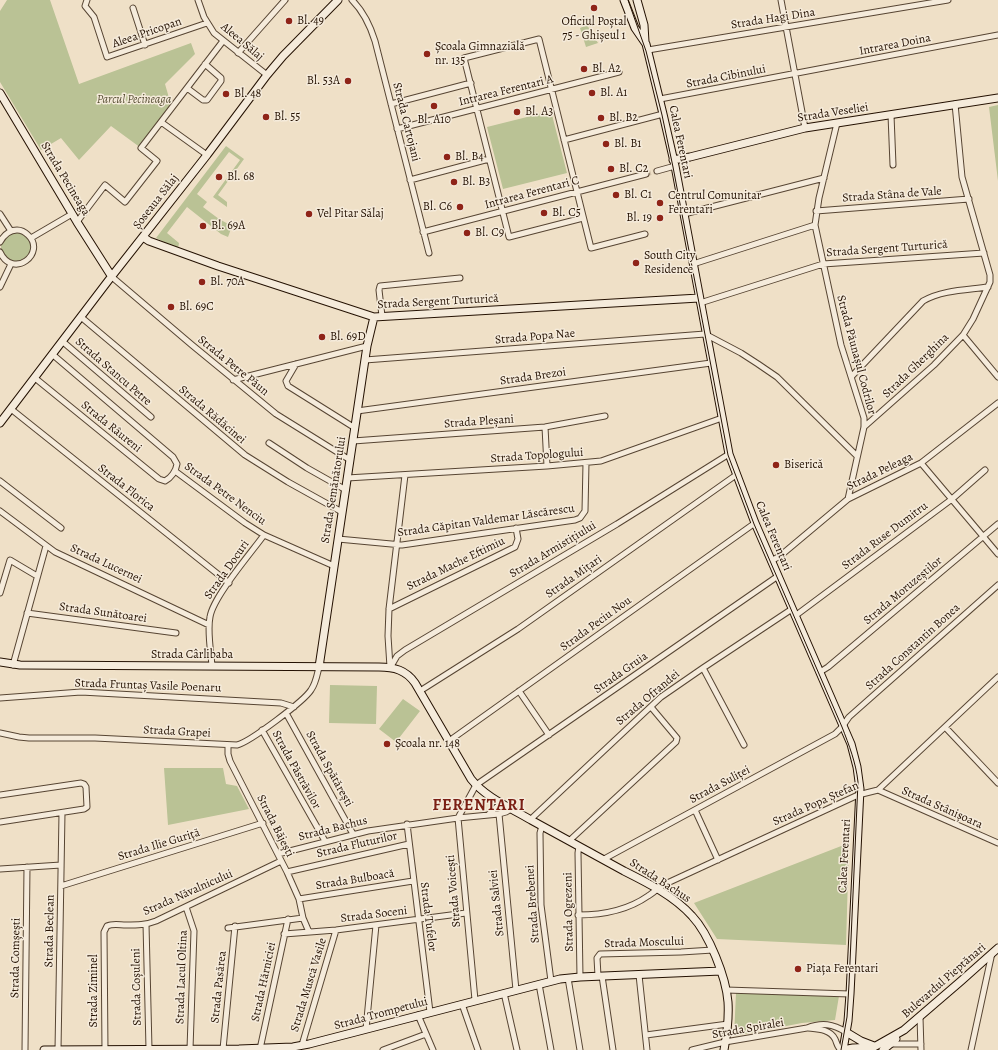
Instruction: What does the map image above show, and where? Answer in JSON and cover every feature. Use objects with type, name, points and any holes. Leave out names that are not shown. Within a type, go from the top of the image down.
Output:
[{"type":"street","name":"Aleea Pricopan","points":[[87,0],[85,6],[94,17],[107,57],[207,23]]},
{"type":"street","name":"Aleea Sălaj","points":[[198,0],[207,23],[214,34],[267,75]]},
{"type":"street","points":[[238,53],[285,0]]},
{"type":"street","name":"Șoseaua Sălaj","points":[[0,423],[267,75],[283,56],[338,0]]},
{"type":"street","name":"Strada Cartojani","points":[[352,0],[364,14],[372,32],[429,253]]},
{"type":"street","name":"Calea Ferentari","points":[[624,0],[635,28],[647,47]]},
{"type":"street","name":"Calea Ferentari","points":[[637,0],[644,25],[647,47],[674,163],[729,454],[755,523],[820,672],[856,760],[859,780],[859,795],[850,994],[846,1032],[842,1050]]},
{"type":"street","points":[[781,0],[805,128]]},
{"type":"street","name":"Strada Hagi Dina","points":[[647,47],[786,27],[948,0]]},
{"type":"street","points":[[133,8],[146,45]]},
{"type":"street","name":"Intrarea Doina","points":[[795,74],[998,36]]},
{"type":"street","points":[[77,222],[105,185],[125,202],[157,161],[141,148],[223,40]]},
{"type":"street","points":[[583,218],[509,237],[464,58],[539,40],[591,248],[645,234]]},
{"type":"street","points":[[187,88],[203,100],[207,100],[221,81],[221,78],[205,64]]},
{"type":"street","name":"Intrarea Ferentari A","points":[[397,129],[619,72]]},
{"type":"street","name":"Strada Cibinului","points":[[660,99],[795,74]]},
{"type":"street","points":[[391,104],[471,84]]},
{"type":"street","name":"Strada Pecineaga","points":[[0,93],[72,214],[112,277]]},
{"type":"street","name":"Strada Veseliei","points":[[674,163],[690,157],[805,128],[998,98]]},
{"type":"street","points":[[852,376],[923,300],[945,293],[988,287],[990,275],[961,171],[955,104]]},
{"type":"street","points":[[564,140],[663,114]]},
{"type":"street","points":[[891,115],[893,165]]},
{"type":"street","points":[[162,122],[207,155]]},
{"type":"street","name":"Strada Păunașul Codrilor","points":[[837,123],[816,211],[815,225],[841,345],[862,410],[864,427],[848,499]]},
{"type":"street","points":[[410,180],[489,159]]},
{"type":"street","points":[[657,171],[674,163]]},
{"type":"street","name":"Intrarea Ferentari C","points":[[423,232],[646,174]]},
{"type":"street","points":[[684,214],[824,178]]},
{"type":"street","name":"Strada Stâna de Vale","points":[[816,211],[969,199]]},
{"type":"street","points":[[0,214],[11,231]]},
{"type":"street","points":[[31,238],[72,214]]},
{"type":"street","points":[[693,264],[815,225]]},
{"type":"street","points":[[0,242],[6,233],[16,230],[22,231],[31,238],[34,248],[30,258],[22,264],[11,264],[1,256]]},
{"type":"street","name":"Strada Sergent Turturică","points":[[143,237],[149,241],[218,266],[374,317],[700,301],[823,264],[984,253]]},
{"type":"street","points":[[0,287],[11,264]]},
{"type":"street","name":"Strada Petre Păun","points":[[112,277],[233,380],[276,414],[350,460]]},
{"type":"street","points":[[382,316],[379,290],[380,286],[460,278]]},
{"type":"street","name":"Strada Gherghina","points":[[864,427],[934,365],[963,335],[973,319],[988,287]]},
{"type":"street","name":"Strada Rădăcinei","points":[[81,317],[245,455],[288,482],[342,512]]},
{"type":"street","name":"Strada Semănătorului","points":[[319,667],[367,346],[374,317]]},
{"type":"street","name":"Strada Popa Nae","points":[[365,360],[696,333],[706,334]]},
{"type":"street","points":[[706,334],[753,360],[777,377],[857,456]]},
{"type":"street","points":[[963,335],[998,377]]},
{"type":"street","name":"Strada Stancu Petre","points":[[62,341],[151,417]]},
{"type":"street","points":[[233,380],[367,346]]},
{"type":"street","name":"Strada Petre Nenciu","points":[[52,354],[173,457],[177,464],[175,471],[245,523],[264,535],[334,566]]},
{"type":"street","name":"Strada Brezoi","points":[[357,411],[711,363]]},
{"type":"street","points":[[296,364],[286,381],[288,386],[355,428]]},
{"type":"street","name":"Strada Râureni","points":[[35,378],[159,479],[165,481],[175,471]]},
{"type":"street","name":"Strada Peleaga","points":[[771,561],[780,556],[848,499],[922,463],[998,403]]},
{"type":"street","name":"Strada Florica","points":[[11,409],[229,583]]},
{"type":"street","name":"Strada Pleșani","points":[[353,441],[545,427],[605,416]]},
{"type":"street","name":"Strada Topologului","points":[[348,478],[586,463],[610,459],[722,418]]},
{"type":"street","points":[[545,427],[547,466]]},
{"type":"street","points":[[269,443],[307,468],[346,490]]},
{"type":"street","name":"Strada Armistițiului","points":[[388,667],[397,656],[405,650],[617,524],[729,454]]},
{"type":"street","name":"Strada Căpitan Valdemar Lăscărescu","points":[[338,539],[397,545],[575,520],[583,515],[585,508],[586,463]]},
{"type":"street","points":[[922,463],[998,554]]},
{"type":"street","name":"Strada Ruse Dumitru","points":[[793,612],[952,499],[985,470]]},
{"type":"street","points":[[405,475],[389,609],[388,667],[400,670],[409,675],[476,785],[458,818]]},
{"type":"street","name":"Strada Mițari","points":[[420,691],[518,628],[736,475]]},
{"type":"street","points":[[0,480],[61,528]]},
{"type":"street","name":"Strada Lucernei","points":[[0,511],[55,552],[209,625]]},
{"type":"street","name":"Strada Peciu Nou","points":[[449,741],[755,523]]},
{"type":"street","name":"Strada Moruzeștilor","points":[[820,672],[998,524]]},
{"type":"street","name":"Strada Mache Eftimiu","points":[[389,609],[515,546],[518,539],[516,528]]},
{"type":"street","name":"Strada Docuri","points":[[212,666],[209,625],[212,610],[229,583],[264,535]]},
{"type":"street","points":[[13,665],[46,546]]},
{"type":"street","points":[[0,593],[10,560],[37,576]]},
{"type":"street","name":"Strada Gruia","points":[[476,785],[778,576]]},
{"type":"street","name":"Strada Constantin Bonea","points":[[843,726],[849,717],[998,585]]},
{"type":"street","name":"Strada Ofrandei","points":[[531,820],[671,690],[703,668],[793,612]]},
{"type":"street","name":"Strada Sunătoarei","points":[[27,613],[176,633]]},
{"type":"street","name":"Strada Cârlibaba","points":[[0,662],[13,665],[388,667]]},
{"type":"street","name":"Strada Grapei","points":[[0,733],[19,738],[95,738],[228,745],[242,744],[294,707],[311,691],[319,667]]},
{"type":"street","points":[[703,668],[744,746]]},
{"type":"street","name":"Strada Popa Ștefan","points":[[578,915],[601,914],[626,907],[648,897],[663,885],[859,795],[878,790],[998,677]]},
{"type":"street","name":"Strada Fruntaș Vasile Poenaru","points":[[0,698],[81,692],[281,703],[294,707]]},
{"type":"street","points":[[519,692],[549,735]]},
{"type":"street","points":[[569,841],[676,742],[677,738],[651,707]]},
{"type":"street","name":"Strada Spătărești","points":[[286,713],[353,834]]},
{"type":"street","name":"Strada Suliței","points":[[604,859],[835,734],[843,726]]},
{"type":"street","points":[[945,728],[998,783]]},
{"type":"street","name":"Strada Păstrăvilor","points":[[262,730],[325,841]]},
{"type":"street","name":"Strada Băjești","points":[[228,745],[230,761],[287,872],[299,899],[303,918]]},
{"type":"street","points":[[0,795],[81,783],[84,784],[87,807],[84,809],[0,822]]},
{"type":"street","name":"Strada Bachus","points":[[476,785],[511,809],[657,889],[693,916],[702,928],[712,950],[721,971],[726,990],[728,1000],[728,1024],[724,1046]]},
{"type":"street","name":"Strada Stânișoara","points":[[878,790],[998,844]]},
{"type":"street","points":[[489,814],[501,803]]},
{"type":"street","name":"Strada Bachus","points":[[278,854],[353,834],[407,824],[499,814],[511,809]]},
{"type":"street","points":[[695,810],[718,860]]},
{"type":"street","name":"Strada Beclean","points":[[58,1050],[62,812]]},
{"type":"street","name":"Strada Salviei","points":[[499,814],[516,990]]},
{"type":"street","name":"Strada Voicești","points":[[458,818],[475,1000]]},
{"type":"street","name":"Strada Ilie Guriță","points":[[61,886],[262,823]]},
{"type":"street","name":"Strada Tufelor","points":[[407,824],[430,1012]]},
{"type":"street","name":"Strada Brebenei","points":[[542,826],[540,833],[541,905],[551,981]]},
{"type":"street","name":"Strada Fluturilor","points":[[287,872],[409,844]]},
{"type":"street","name":"Strada Ogrezeni","points":[[579,846],[578,915],[580,977]]},
{"type":"street","name":"Strada Năvalnicului","points":[[104,932],[106,927],[109,925],[146,924],[156,921],[186,908],[281,861]]},
{"type":"street","points":[[0,869],[61,865]]},
{"type":"street","name":"Strada Comșești","points":[[25,1050],[27,867]]},
{"type":"street","name":"Strada Bulboacă","points":[[299,899],[414,881]]},
{"type":"street","name":"Strada Lacul Oltina","points":[[186,908],[194,931],[190,1049]]},
{"type":"street","name":"Strada Soceni","points":[[284,934],[336,930],[466,913]]},
{"type":"street","points":[[228,928],[303,918],[309,932]]},
{"type":"street","name":"Strada Hărniciei","points":[[257,1049],[288,919]]},
{"type":"street","name":"Strada Coșuleni","points":[[146,924],[149,1049]]},
{"type":"street","points":[[366,1029],[376,925]]},
{"type":"street","name":"Strada Pasărea","points":[[223,1049],[235,926]]},
{"type":"street","name":"Strada Muscă Vasile","points":[[302,1045],[336,930]]},
{"type":"street","name":"Strada Ziminel","points":[[104,932],[105,1050]]},
{"type":"street","name":"Strada Moscului","points":[[600,976],[597,958],[600,954],[712,950]]},
{"type":"street","points":[[971,1050],[995,950]]},
{"type":"street","name":"Bulevardul Pieptănari","points":[[883,1050],[995,950]]},
{"type":"street","name":"Strada Trompetului","points":[[44,1050],[239,1050],[293,1048],[551,981],[580,977],[721,971]]},
{"type":"street","points":[[639,975],[647,1050]]},
{"type":"street","points":[[600,976],[613,1050]]},
{"type":"street","points":[[568,978],[580,1050]]},
{"type":"street","points":[[539,984],[551,1050]]},
{"type":"street","points":[[726,990],[850,994]]},
{"type":"street","points":[[504,993],[517,1050]]},
{"type":"street","points":[[462,1004],[478,1050]]},
{"type":"street","points":[[418,1015],[433,1050]]},
{"type":"street","points":[[891,1044],[921,1047],[920,1017]]},
{"type":"street","points":[[646,1035],[728,1024]]},
{"type":"street","name":"Strada Spiralei","points":[[692,1050],[724,1046],[820,1024],[830,1024],[846,1032]]},
{"type":"street","name":"Strada Spiralei","points":[[807,1028],[829,1032],[834,1038],[838,1048],[842,1050]]},
{"type":"street","name":"Bulevardul Pieptănari","points":[[842,1050],[852,1048],[871,1048],[904,1030]]},
{"type":"street","points":[[846,1032],[861,1041],[876,1046]]},
{"type":"street","points":[[383,1050],[426,1034]]},
{"type":"green space","name":"Parcul Pecineaga","points":[[7,0],[50,0],[79,84],[191,43],[195,54],[165,84],[172,108],[141,148],[111,126],[79,160],[61,138],[41,150],[0,82],[0,11]]},
{"type":"green space","points":[[587,25],[598,43],[586,47],[580,28]]},
{"type":"green space","points":[[998,105],[998,181],[989,107]]},
{"type":"green space","points":[[551,111],[567,173],[503,189],[487,127]]},
{"type":"green space","points":[[226,146],[244,159],[218,195],[227,202],[227,207],[213,197],[240,160],[229,152],[197,194],[207,202],[203,207],[219,219],[232,226],[228,237],[221,234],[187,207],[167,233],[179,243],[178,249],[156,238]]},
{"type":"green space","points":[[16,232],[27,236],[31,247],[27,258],[16,262],[5,258],[1,247],[5,236]]},
{"type":"green space","points":[[330,685],[377,686],[376,724],[329,723]]},
{"type":"green space","points":[[403,699],[420,711],[396,742],[379,729]]},
{"type":"green space","points":[[164,768],[223,768],[226,784],[237,786],[249,809],[168,825]]},
{"type":"green space","points":[[849,843],[846,945],[717,939],[694,903]]},
{"type":"green space","points":[[736,993],[839,996],[835,1020],[802,1023],[734,1036]]},
{"type":"tunnel","points":[[646,174],[657,171]]},
{"type":"tram line","points":[[628,0],[646,51],[662,115],[728,455],[754,524],[842,727],[856,768],[858,782],[849,984],[847,1017],[841,1050]]},
{"type":"place","name":"Oficiul Poștal 75 - Ghișeul 1","points":[[594,8]]},
{"type":"place","name":"Bl. 49","points":[[289,21]]},
{"type":"place","name":"Școala Gimnazială nr. 135","points":[[427,54]]},
{"type":"place","name":"Bl. A2","points":[[584,69]]},
{"type":"place","name":"Bl. 53A","points":[[348,81]]},
{"type":"place","name":"Bl. A1","points":[[592,93]]},
{"type":"place","name":"Bl. 48","points":[[226,94]]},
{"type":"place","name":"Bl. A10","points":[[434,106]]},
{"type":"place","name":"Bl. A3","points":[[517,112]]},
{"type":"place","name":"Bl. 55","points":[[266,117]]},
{"type":"place","name":"Bl. B2","points":[[601,118]]},
{"type":"place","name":"Bl. B1","points":[[606,144]]},
{"type":"place","name":"Bl. B4","points":[[447,157]]},
{"type":"place","name":"Bl. C2","points":[[611,169]]},
{"type":"place","name":"Bl. 68","points":[[219,177]]},
{"type":"place","name":"Bl. B3","points":[[454,182]]},
{"type":"place","name":"Bl. C1","points":[[616,195]]},
{"type":"place","name":"Centrul Comunitar Ferentari","points":[[660,203]]},
{"type":"place","name":"Bl. C6","points":[[460,207]]},
{"type":"place","name":"Bl. C5","points":[[544,213]]},
{"type":"place","name":"Vel Pitar Sălaj","points":[[309,214]]},
{"type":"place","name":"Bl. 19","points":[[660,218]]},
{"type":"place","name":"Bl. 69A","points":[[203,226]]},
{"type":"place","name":"Bl. C9","points":[[467,233]]},
{"type":"place","name":"South City Residence","points":[[636,263]]},
{"type":"place","name":"Bl. 70A","points":[[202,282]]},
{"type":"place","name":"Bl. 69C","points":[[171,307]]},
{"type":"place","name":"Bl. 69D","points":[[322,337]]},
{"type":"place","name":"Biserică","points":[[776,465]]},
{"type":"place","name":"Școala nr. 148","points":[[387,744]]},
{"type":"place","name":"Piața Ferentari","points":[[798,969]]},
{"type":"district","name":"FERENTARI","points":[[479,806]]}]
